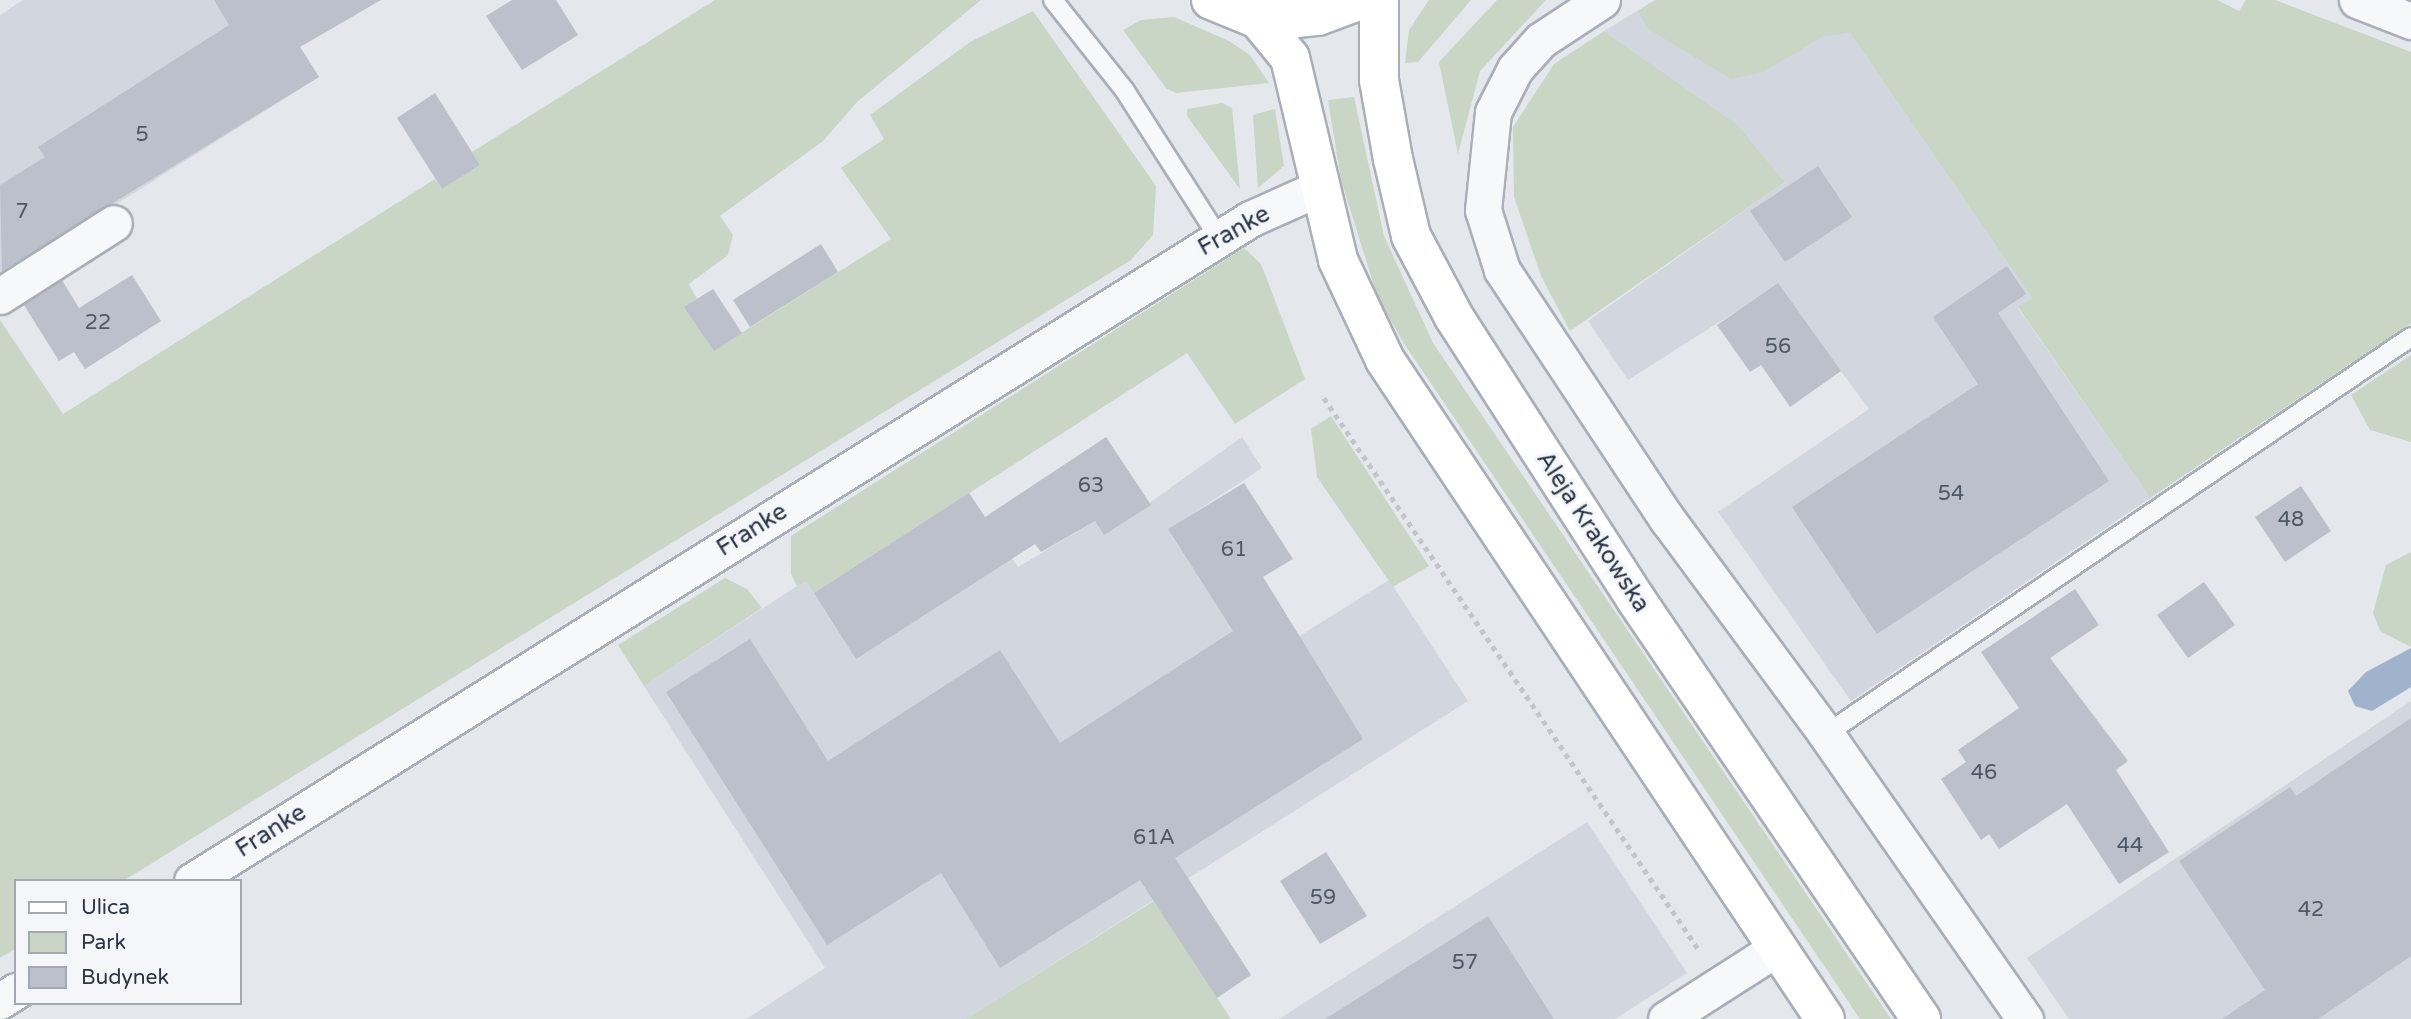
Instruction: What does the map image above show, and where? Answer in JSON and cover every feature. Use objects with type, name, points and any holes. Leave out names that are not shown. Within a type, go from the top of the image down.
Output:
[{"type":"main road","points":[[1211,0],[1258,19],[1318,16],[1361,0]]},
{"type":"main road","name":"Aleja Krakowska","points":[[1379,0],[1379,79],[1393,159],[1411,236],[1442,294],[1635,598],[1921,1019]]},
{"type":"main road","points":[[1258,19],[1290,58],[1301,89],[1317,189],[1338,260],[1385,360],[1825,1019]]},
{"type":"street","points":[[1602,0],[1541,40],[1515,69],[1493,112],[1483,210],[1502,270],[1575,387],[1826,734],[2025,1019]]},
{"type":"street","points":[[2357,0],[2411,21]]},
{"type":"street","name":"Franke","points":[[195,879],[1219,238],[1317,189]]},
{"type":"street","points":[[0,296],[114,223]]},
{"type":"street","points":[[1666,1019],[1777,948]]},
{"type":"lane","points":[[1053,0],[1125,91],[1219,238]]},
{"type":"lane","points":[[1826,734],[2411,337]]},
{"type":"path","points":[[1324,398],[1703,956]]},
{"type":"shaded area","points":[[23,0],[271,0],[319,77],[0,277],[0,15]]},
{"type":"shaded area","points":[[1637,11],[1648,29],[1800,47],[1824,35],[1850,33],[2032,298],[2018,308],[2150,498],[1851,701],[1718,512],[1869,409],[1841,371],[1757,298],[1628,380],[1588,321],[1785,182],[1737,124],[1604,31]]},
{"type":"shaded area","points":[[1242,437],[1262,468],[1183,520],[1176,542],[1255,664],[1389,580],[1468,701],[966,1019],[746,1019],[825,968],[644,686],[797,586],[806,582],[814,593],[969,493],[1018,567],[1095,521],[1104,535]]},
{"type":"shaded area","points":[[2411,701],[2411,1019],[2069,1019],[2027,958]]},
{"type":"shaded area","points":[[1587,822],[1687,973],[1615,1019],[1279,1019]]},
{"type":"green space","points":[[715,0],[981,0],[857,102],[823,141],[720,216],[733,235],[728,255],[689,284],[697,299],[685,307],[714,350],[891,239],[841,168],[884,139],[870,115],[970,42],[1033,11],[1156,186],[1153,235],[1131,260],[126,879],[14,879],[14,949],[0,958],[0,320],[63,414],[435,179],[442,189],[480,165],[472,152]]},
{"type":"green space","points":[[1429,0],[1471,0],[1418,62],[1405,63],[1409,30]]},
{"type":"green space","points":[[1497,0],[1546,0],[1480,71],[1458,154],[1439,62]]},
{"type":"green space","points":[[1655,0],[2217,0],[2239,11],[2246,0],[2275,0],[2411,52],[2411,323],[2150,498],[2018,307],[2032,298],[1850,33],[1824,36],[1763,72],[1731,79],[1648,29],[1637,11]]},
{"type":"green space","points":[[1174,17],[1229,41],[1250,55],[1269,83],[1176,93],[1166,88],[1123,30],[1141,20]]},
{"type":"green space","points":[[1604,31],[1737,124],[1785,182],[1570,331],[1541,276],[1514,197],[1513,127],[1554,64]]},
{"type":"green space","points":[[1354,97],[1384,236],[1433,343],[1891,1019],[1860,1019],[1405,345],[1378,298],[1341,180],[1328,100]]},
{"type":"green space","points":[[1222,103],[1232,108],[1240,189],[1187,116],[1187,109]]},
{"type":"green space","points":[[1275,109],[1284,166],[1258,188],[1253,115]]},
{"type":"green space","points":[[1244,248],[1261,264],[1305,379],[1235,424],[1187,353],[814,593],[806,582],[797,586],[791,574],[791,536]]},
{"type":"green space","points":[[2411,355],[2411,442],[2370,430],[2351,395]]},
{"type":"green space","points":[[1331,416],[1429,566],[1393,587],[1317,477],[1311,429]]},
{"type":"green space","points":[[2411,552],[2411,647],[2380,631],[2373,613],[2386,565]]},
{"type":"green space","points":[[725,578],[747,589],[762,608],[644,686],[618,645]]},
{"type":"green space","points":[[1154,901],[1231,1019],[966,1019]]},
{"type":"water","points":[[2411,648],[2411,687],[2372,711],[2355,706],[2348,691],[2366,672]]},
{"type":"building","points":[[214,0],[381,0],[300,47],[319,77],[2,271],[0,185],[45,157],[38,147],[229,25]]},
{"type":"building","points":[[512,0],[556,0],[578,35],[522,70],[486,16]]},
{"type":"building","points":[[435,93],[480,165],[442,189],[397,118]]},
{"type":"building","points":[[1818,166],[1852,217],[1785,262],[1750,211]]},
{"type":"building","points":[[821,244],[838,272],[750,327],[733,300]]},
{"type":"building","points":[[2007,266],[2026,294],[1998,313],[2109,481],[1877,634],[1792,507],[1978,384],[1933,317]]},
{"type":"building","points":[[132,275],[161,321],[85,369],[74,352],[59,361],[24,305],[62,280],[79,308]]},
{"type":"building","points":[[1778,283],[1841,371],[1790,407],[1761,365],[1750,372],[1717,325]]},
{"type":"building","points":[[713,289],[742,333],[714,351],[684,307]]},
{"type":"building","points":[[1106,437],[1151,505],[1104,535],[1095,521],[1041,552],[1035,544],[856,659],[814,593],[969,493],[985,517]]},
{"type":"building","points":[[1244,483],[1293,559],[1263,577],[1363,739],[1175,858],[1251,975],[1217,998],[1140,880],[1000,968],[941,873],[827,945],[666,692],[750,639],[828,761],[1000,650],[1060,743],[1233,631],[1168,529]]},
{"type":"building","points":[[2301,486],[2331,531],[2285,562],[2255,517]]},
{"type":"building","points":[[2204,582],[2235,625],[2188,658],[2157,615]]},
{"type":"building","points":[[2075,589],[2099,625],[2050,658],[2128,761],[2116,770],[2169,852],[2119,884],[2067,804],[1999,849],[1989,834],[1981,840],[1941,779],[1966,762],[1958,750],[2019,708],[1981,652]]},
{"type":"building","points":[[2411,718],[2411,956],[2318,1019],[2222,1019],[2265,990],[2179,861],[2290,787],[2296,796]]},
{"type":"building","points":[[1326,852],[1367,916],[1320,944],[1280,881]]},
{"type":"building","points":[[1488,916],[1554,1019],[1325,1019],[1387,980]]}]
